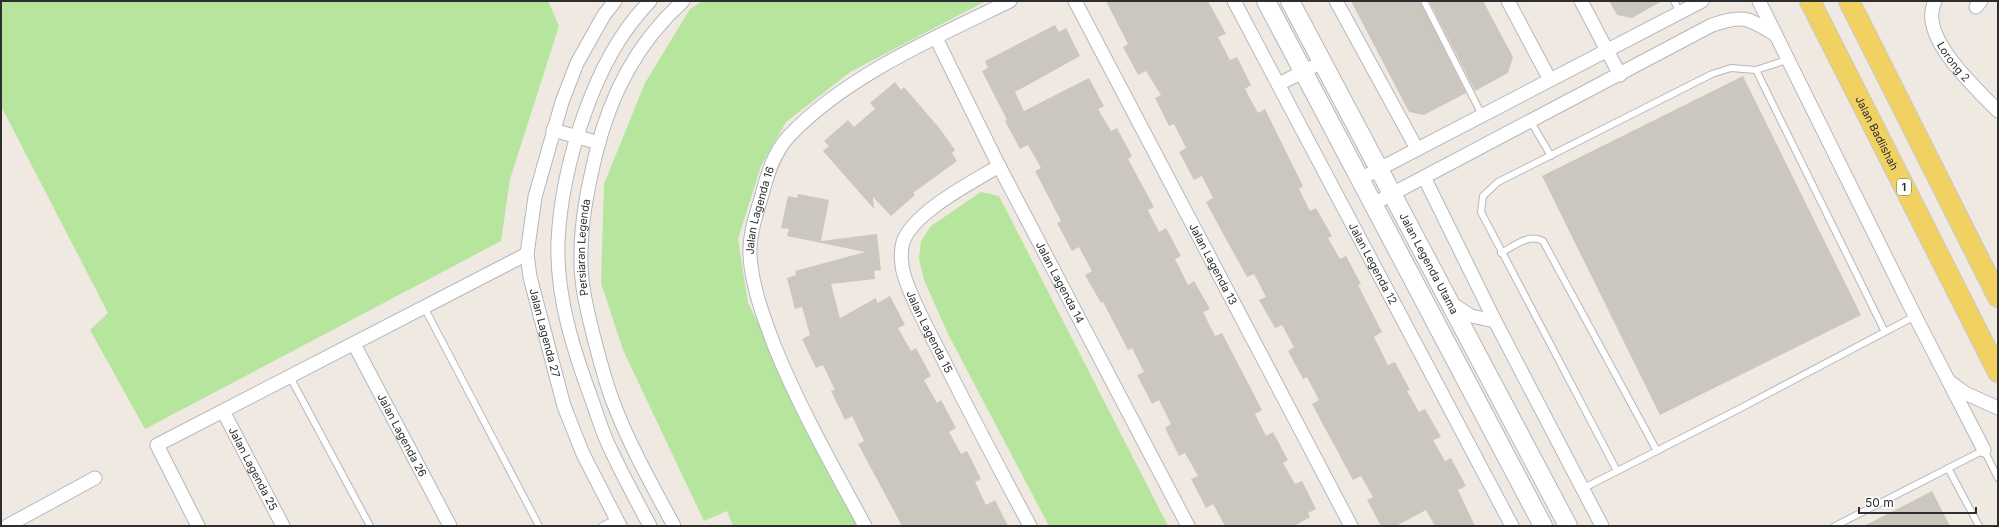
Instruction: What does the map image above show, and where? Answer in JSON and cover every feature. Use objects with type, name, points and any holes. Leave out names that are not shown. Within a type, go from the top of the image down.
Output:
[{"type":"main road","name":"Jalan Badlishah","points":[[1810,1],[1998,372]]},
{"type":"main road","points":[[1849,1],[1998,297]]},
{"type":"street","name":"Jalan Lagenda 27","points":[[615,1],[604,15],[577,62],[566,88],[535,197],[527,254],[530,277],[564,406],[583,454],[618,522]]},
{"type":"street","name":"Persiaran Legenda","points":[[650,1],[623,34],[608,57],[595,85],[577,135],[563,196],[558,242],[560,282],[566,314],[580,366],[609,447],[650,526]]},
{"type":"street","name":"Persiaran Legenda","points":[[674,526],[615,407],[601,364],[587,310],[582,282],[581,255],[582,220],[587,192],[599,143],[620,83],[634,58],[668,14],[683,1]]},
{"type":"street","name":"Jalan Lagenda 16","points":[[865,526],[796,396],[768,329],[752,276],[750,254],[752,231],[764,187],[774,159],[787,138],[807,119],[841,92],[894,59],[1010,1]]},
{"type":"street","name":"Jalan Lagenda 13","points":[[1075,1],[1351,526]]},
{"type":"street","name":"Jalan Legenda 12","points":[[1234,1],[1512,526]]},
{"type":"street","name":"Jalan Legenda Utama","points":[[1266,1],[1543,526]]},
{"type":"street","name":"Jalan Legenda Utama","points":[[1290,1],[1568,526]]},
{"type":"street","points":[[1336,1],[1417,149]]},
{"type":"street","points":[[1508,1],[1550,80]]},
{"type":"street","points":[[1581,1],[1620,75]]},
{"type":"street","points":[[1360,178],[1607,50],[1677,7],[1702,1]]},
{"type":"street","points":[[1759,1],[1947,380],[1984,450]]},
{"type":"street","name":"Lorong 2","points":[[1935,1],[1932,7],[1932,23],[1939,42],[1952,61],[1998,111]]},
{"type":"street","points":[[1373,204],[1425,179],[1712,25],[1731,18],[1746,19],[1776,35]]},
{"type":"street","name":"Jalan Lagenda 14","points":[[936,38],[999,166],[1188,526]]},
{"type":"street","points":[[1279,84],[1322,62]]},
{"type":"street","points":[[553,130],[577,135],[599,143]]},
{"type":"street","name":"Jalan Lagenda 15","points":[[999,166],[950,196],[913,224],[903,242],[901,258],[904,276],[916,304],[955,383],[1030,526]]},
{"type":"street","points":[[1425,179],[1495,321],[1602,526]]},
{"type":"street","points":[[198,526],[157,445],[527,254]]},
{"type":"street","points":[[1449,302],[1471,316],[1495,321]]},
{"type":"street","name":"Jalan Lagenda 26","points":[[354,344],[450,526]]},
{"type":"street","points":[[1947,380],[1965,393],[1998,408]]},
{"type":"street","name":"Jalan Lagenda 25","points":[[223,411],[283,526]]},
{"type":"street","points":[[7,526],[95,478]]},
{"type":"lane","points":[[1424,1],[1482,116]]},
{"type":"lane","points":[[1617,471],[1501,253],[1481,212],[1483,196],[1498,182],[1712,74],[1731,68],[1756,70],[1787,60]]},
{"type":"lane","points":[[1756,70],[1884,332]]},
{"type":"lane","points":[[1531,122],[1551,156]]},
{"type":"lane","points":[[1501,253],[1528,238],[1537,237],[1543,241],[1657,451]]},
{"type":"lane","points":[[424,307],[539,526]]},
{"type":"lane","points":[[1582,488],[1657,451],[1915,316]]},
{"type":"lane","points":[[290,377],[370,526]]},
{"type":"lane","points":[[1835,526],[1984,450],[1998,478]]},
{"type":"lane","points":[[1948,468],[1978,526]]},
{"type":"lane","points":[[602,526],[618,522]]},
{"type":"green space","points":[[1,1],[548,1],[559,26],[510,179],[501,241],[145,429],[90,330],[108,313],[1,106]]},
{"type":"green space","points":[[702,1],[986,1],[850,72],[786,122],[761,166],[738,239],[748,303],[860,526],[733,526],[727,511],[704,521],[623,350],[601,283],[604,184],[645,83],[690,9]]},
{"type":"green space","points":[[981,192],[999,196],[1168,526],[1049,526],[948,334],[924,280],[919,259],[921,241],[931,226]]},
{"type":"building","points":[[1106,1],[1208,1],[1226,34],[1218,37],[1230,60],[1237,57],[1251,85],[1245,89],[1258,113],[1265,109],[1303,186],[1299,189],[1310,211],[1316,208],[1332,236],[1328,238],[1340,259],[1346,256],[1361,284],[1358,285],[1382,332],[1374,337],[1388,365],[1395,362],[1410,390],[1407,391],[1419,412],[1425,409],[1441,437],[1433,440],[1445,461],[1451,458],[1466,486],[1458,490],[1475,526],[1435,526],[1426,510],[1396,526],[1381,526],[1367,500],[1373,497],[1361,476],[1353,480],[1327,432],[1312,404],[1319,400],[1307,377],[1303,379],[1288,351],[1294,347],[1282,325],[1275,328],[1259,300],[1266,297],[1254,274],[1247,277],[1221,230],[1206,202],[1213,198],[1202,176],[1194,180],[1179,152],[1186,148],[1174,124],[1169,126],[1155,98],[1161,95],[1146,71],[1138,75],[1123,47],[1128,44]]},
{"type":"building","points":[[1351,1],[1420,1],[1466,93],[1424,115],[1409,112]]},
{"type":"building","points":[[1429,1],[1483,1],[1513,57],[1508,73],[1475,91]]},
{"type":"building","points":[[1609,1],[1662,1],[1632,18],[1617,15]]},
{"type":"building","points":[[1055,25],[1059,32],[1066,28],[1080,56],[1015,92],[1024,111],[1089,78],[1104,106],[1098,109],[1111,131],[1117,128],[1132,156],[1128,159],[1154,207],[1148,210],[1159,232],[1166,228],[1181,256],[1175,259],[1188,285],[1194,281],[1210,309],[1203,312],[1215,336],[1222,333],[1262,410],[1255,414],[1266,436],[1273,432],[1288,460],[1283,463],[1295,484],[1302,481],[1316,509],[1308,513],[1310,517],[1294,526],[1225,526],[1213,504],[1206,508],[1191,479],[1198,476],[1185,453],[1179,456],[1165,428],[1171,424],[1159,400],[1152,404],[1137,375],[1144,372],[1132,348],[1128,350],[1103,302],[1101,303],[1085,275],[1092,271],[1079,247],[1072,251],[1057,223],[1061,221],[1035,171],[1041,168],[1028,145],[1020,149],[1005,121],[1007,120],[982,71],[988,68],[985,61]]},
{"type":"building","points":[[1743,76],[1861,315],[1660,415],[1542,176]]},
{"type":"building","points":[[895,82],[901,90],[904,87],[940,129],[955,150],[952,153],[957,161],[913,193],[915,195],[891,216],[873,197],[874,209],[823,151],[829,146],[824,141],[848,120],[854,127],[875,109],[870,103]]},
{"type":"building","points":[[798,194],[829,200],[821,241],[877,234],[881,270],[874,271],[875,279],[831,284],[840,318],[876,298],[877,303],[890,296],[905,325],[898,328],[911,351],[916,348],[931,376],[924,380],[937,403],[941,400],[956,428],[949,432],[961,454],[967,451],[981,479],[975,482],[986,505],[995,500],[1008,526],[902,526],[858,444],[864,441],[852,416],[845,420],[831,391],[835,390],[823,365],[816,368],[802,339],[810,335],[802,307],[795,309],[787,278],[796,275],[795,271],[865,252],[787,236],[789,229],[781,228],[788,196],[797,198]]},
{"type":"building","points":[[1932,491],[1950,526],[1864,526]]}]
